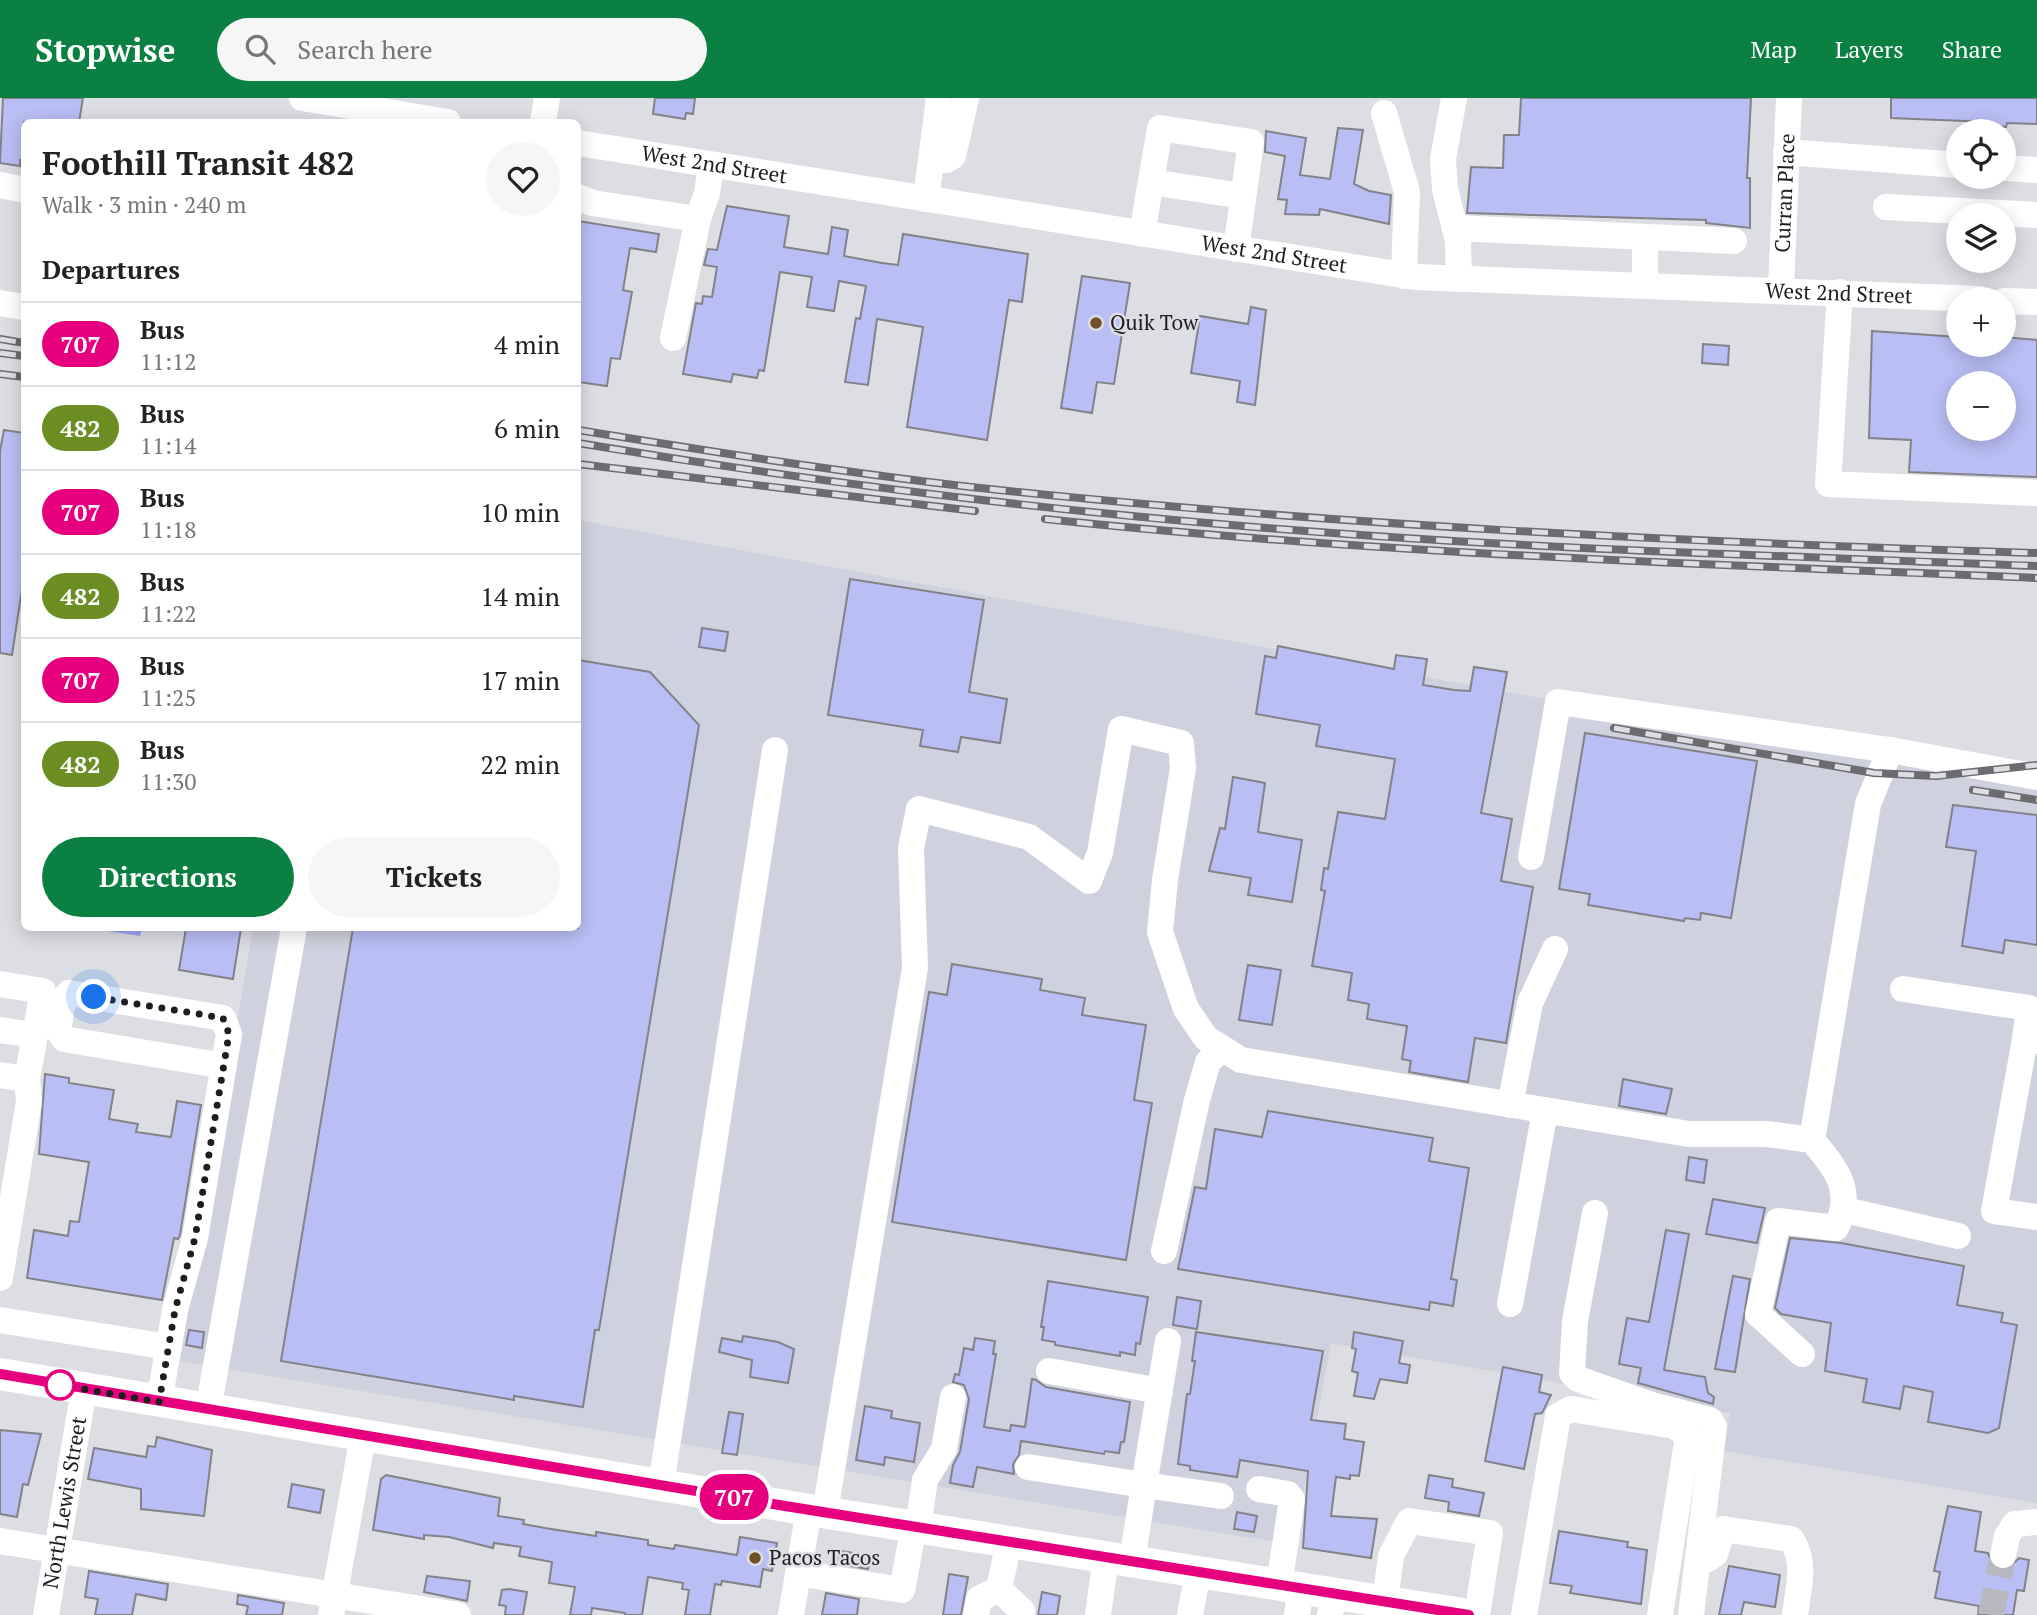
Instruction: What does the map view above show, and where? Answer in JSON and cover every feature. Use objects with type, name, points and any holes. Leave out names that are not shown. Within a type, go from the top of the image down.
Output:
[{"type":"main road","points":[[0,1374],[1198,1572],[1331,1604],[1385,1602],[1469,1615]]},
{"type":"street","points":[[302,98],[431,119]]},
{"type":"street","points":[[544,119],[547,98]]},
{"type":"street","points":[[926,199],[939,98]]},
{"type":"street","points":[[932,160],[947,160],[953,156],[966,98]]},
{"type":"street","points":[[1454,98],[1443,159],[1445,189],[1455,228],[1459,279]]},
{"type":"street","name":"Curran Place","points":[[1782,289],[1789,98]]},
{"type":"street","points":[[1384,113],[1407,192],[1404,276]]},
{"type":"street","points":[[1142,234],[1160,128],[1251,142],[1236,249]]},
{"type":"street","name":"West 2nd Street","points":[[581,144],[1404,276],[1946,297]]},
{"type":"street","points":[[1786,152],[1946,164]]},
{"type":"street","points":[[673,338],[690,218],[707,193],[710,165]]},
{"type":"street","points":[[2016,169],[2037,170]]},
{"type":"street","points":[[1151,182],[1243,196]]},
{"type":"street","points":[[0,185],[21,189]]},
{"type":"street","points":[[581,198],[592,203],[690,218]]},
{"type":"street","points":[[1886,208],[2037,215]]},
{"type":"street","points":[[1455,228],[1734,241]]},
{"type":"street","points":[[1645,237],[1645,285]]},
{"type":"street","points":[[1840,292],[1828,484],[2037,493]]},
{"type":"street","points":[[2016,301],[2037,302]]},
{"type":"street","points":[[0,303],[21,306]]},
{"type":"street","points":[[1531,857],[1558,702],[1891,750],[2037,777]]},
{"type":"street","points":[[791,1615],[798,1573],[817,1511],[915,968],[911,848],[919,809],[1029,837],[1089,881],[1100,853],[1121,729],[1181,743],[1183,768],[1160,932],[1186,1009],[1206,1038],[1241,1060],[1689,1135],[1767,1134],[1812,1140],[1840,1173],[1845,1210],[1836,1228],[1778,1221],[1758,1314],[1801,1354]]},
{"type":"street","points":[[661,1485],[775,750]]},
{"type":"street","points":[[1812,1140],[1868,804],[1891,750]]},
{"type":"street","points":[[208,1410],[293,931]]},
{"type":"street","points":[[1510,1105],[1531,1003],[1555,949]]},
{"type":"street","points":[[0,984],[43,991],[27,1079],[29,1101],[0,1278]]},
{"type":"street","points":[[1903,989],[2029,1008],[2031,1040],[1994,1211],[2037,1217]]},
{"type":"street","points":[[159,1402],[195,1238],[224,1066],[229,1034],[223,1018],[69,993],[62,1001],[58,1030],[64,1039],[224,1066]]},
{"type":"street","points":[[0,1030],[35,1035]]},
{"type":"street","points":[[1164,1251],[1197,1100],[1208,1062],[1222,1048]]},
{"type":"street","points":[[0,1074],[27,1079]]},
{"type":"street","points":[[1510,1304],[1545,1111]]},
{"type":"street","points":[[1845,1210],[1958,1236]]},
{"type":"street","points":[[1595,1213],[1575,1321],[1572,1373],[1577,1379],[1652,1405],[1710,1420],[1714,1427],[1691,1615]]},
{"type":"street","points":[[0,1320],[169,1347]]},
{"type":"street","points":[[1098,1615],[1144,1485],[1168,1341]]},
{"type":"street","points":[[1049,1371],[1160,1391]]},
{"type":"street","name":"North Lewis Street","points":[[47,1615],[84,1389]]},
{"type":"street","points":[[798,1573],[902,1590],[925,1480],[944,1449],[953,1397]]},
{"type":"street","points":[[1524,1615],[1558,1416],[1572,1409],[1675,1426],[1688,1436],[1660,1615]]},
{"type":"street","points":[[333,1605],[363,1436]]},
{"type":"street","points":[[1028,1467],[1221,1496]]},
{"type":"street","points":[[1259,1489],[1288,1494],[1292,1499],[1292,1596]]},
{"type":"street","points":[[1385,1602],[1391,1556],[1409,1521],[1490,1533],[1477,1615]]},
{"type":"street","points":[[2003,1555],[2007,1536],[2015,1524],[2037,1522]]},
{"type":"street","points":[[1698,1558],[1708,1559],[1715,1554],[1723,1529],[1791,1539],[1799,1550],[1801,1566],[1795,1615]]},
{"type":"street","points":[[0,1541],[333,1605],[458,1615]]},
{"type":"street","points":[[999,1589],[1009,1542]]},
{"type":"street","points":[[1190,1615],[1198,1572]]},
{"type":"street","points":[[976,1615],[979,1599],[999,1589]]},
{"type":"street","points":[[999,1589],[1022,1611],[1022,1615]]},
{"type":"shaded area","points":[[581,521],[2037,790],[2037,1503],[1723,1451],[1730,1413],[1331,1343],[1294,1545],[180,1361],[252,931],[581,931]]},
{"type":"shaded area","points":[[108,931],[141,931],[140,936]]},
{"type":"building","points":[[3,98],[83,98],[80,119],[21,119],[20,166],[0,163]]},
{"type":"building","points":[[655,98],[695,98],[693,114],[686,113],[685,119],[653,114]]},
{"type":"building","points":[[1521,98],[1751,98],[1747,178],[1750,178],[1750,228],[1706,223],[1706,220],[1467,213],[1471,167],[1503,168],[1504,135],[1519,135]]},
{"type":"building","points":[[1891,98],[2037,98],[2037,124],[2016,123],[2016,119],[1891,118]]},
{"type":"building","points":[[1338,128],[1363,130],[1354,184],[1369,191],[1391,195],[1389,224],[1320,209],[1319,215],[1285,214],[1287,200],[1278,199],[1285,156],[1265,152],[1266,131],[1306,138],[1300,175],[1330,179]]},
{"type":"building","points":[[727,206],[789,216],[784,247],[828,254],[832,227],[848,230],[844,256],[882,263],[898,265],[903,234],[1028,254],[1022,302],[1009,300],[987,440],[907,427],[923,327],[877,319],[868,385],[845,382],[856,318],[860,319],[866,286],[839,281],[834,311],[807,307],[812,277],[780,272],[764,371],[759,370],[757,378],[733,374],[731,382],[683,374],[696,303],[702,304],[703,296],[712,297],[717,267],[704,265],[708,249],[717,250]]},
{"type":"building","points":[[581,221],[659,234],[656,252],[630,248],[623,290],[632,292],[620,359],[611,358],[607,386],[581,382]]},
{"type":"building","points":[[1082,276],[1130,283],[1114,384],[1097,382],[1092,413],[1061,408]]},
{"type":"building","points":[[1251,307],[1266,310],[1255,405],[1237,402],[1240,381],[1191,373],[1200,316],[1248,324]]},
{"type":"building","points":[[1872,331],[1946,336],[1946,357],[2016,357],[2016,338],[2037,340],[2037,477],[1909,472],[1911,440],[1869,438]]},
{"type":"building","points":[[1703,344],[1729,346],[1728,365],[1702,363]]},
{"type":"building","points":[[4,430],[21,433],[21,596],[12,655],[0,653],[0,451]]},
{"type":"building","points":[[850,579],[984,600],[969,692],[1007,699],[1000,743],[961,737],[958,752],[920,746],[923,730],[828,715]]},
{"type":"building","points":[[702,628],[728,632],[725,651],[699,647]]},
{"type":"building","points":[[1278,646],[1394,669],[1396,655],[1427,659],[1423,685],[1454,690],[1470,691],[1474,667],[1507,672],[1481,813],[1512,819],[1501,881],[1533,887],[1506,1043],[1475,1038],[1468,1082],[1409,1072],[1411,1061],[1402,1059],[1407,1026],[1367,1019],[1369,1004],[1348,1000],[1352,973],[1312,966],[1325,891],[1321,890],[1324,868],[1328,869],[1338,812],[1385,819],[1395,759],[1316,746],[1320,725],[1256,714],[1265,656],[1276,658]]},
{"type":"building","points":[[581,660],[650,672],[699,725],[599,1330],[595,1330],[583,1407],[514,1396],[514,1400],[281,1361],[353,931],[581,931]]},
{"type":"building","points":[[1585,733],[1757,761],[1731,918],[1701,913],[1700,920],[1685,918],[1684,921],[1588,905],[1590,894],[1559,889]]},
{"type":"building","points":[[1233,777],[1265,783],[1258,832],[1302,840],[1292,902],[1248,895],[1251,878],[1209,871],[1220,828],[1225,829]]},
{"type":"building","points":[[1953,805],[2037,815],[2037,945],[2005,940],[2003,953],[1962,946],[1976,851],[1946,847]]},
{"type":"building","points":[[186,931],[241,931],[233,979],[179,970]]},
{"type":"building","points":[[952,964],[1042,979],[1040,990],[1085,998],[1082,1015],[1146,1025],[1134,1100],[1152,1103],[1126,1260],[892,1222],[929,992],[947,995]]},
{"type":"building","points":[[1248,965],[1281,970],[1272,1025],[1239,1020]]},
{"type":"building","points":[[45,1074],[69,1078],[69,1083],[114,1090],[109,1119],[138,1124],[136,1132],[171,1137],[177,1101],[201,1105],[180,1235],[178,1239],[174,1238],[162,1300],[27,1278],[34,1230],[68,1236],[70,1221],[79,1222],[89,1162],[39,1154]]},
{"type":"building","points":[[1623,1079],[1672,1089],[1666,1114],[1619,1106]]},
{"type":"building","points":[[1268,1111],[1433,1138],[1429,1161],[1469,1168],[1451,1279],[1457,1280],[1453,1306],[1430,1302],[1429,1310],[1178,1269],[1195,1187],[1206,1189],[1215,1129],[1262,1137]]},
{"type":"building","points":[[1689,1157],[1707,1160],[1704,1183],[1686,1180]]},
{"type":"building","points":[[1713,1199],[1765,1208],[1757,1243],[1706,1234]]},
{"type":"building","points":[[1666,1230],[1689,1234],[1664,1370],[1705,1377],[1708,1393],[1714,1397],[1713,1404],[1638,1383],[1641,1368],[1619,1364],[1627,1318],[1649,1322]]},
{"type":"building","points":[[1790,1238],[1841,1243],[1964,1266],[1957,1305],[2003,1313],[2001,1322],[2017,1325],[1999,1428],[1988,1433],[1928,1422],[1933,1392],[1904,1386],[1900,1409],[1863,1402],[1867,1379],[1825,1371],[1831,1323],[1781,1314],[1775,1308]]},
{"type":"building","points":[[1733,1276],[1750,1279],[1735,1372],[1715,1369]]},
{"type":"building","points":[[1048,1281],[1148,1297],[1140,1344],[1136,1343],[1135,1355],[1120,1352],[1120,1356],[1055,1345],[1055,1342],[1042,1340],[1044,1327],[1041,1327]]},
{"type":"building","points":[[1177,1297],[1201,1301],[1197,1329],[1173,1325]]},
{"type":"building","points":[[189,1330],[204,1332],[202,1348],[186,1345]]},
{"type":"building","points":[[1196,1332],[1323,1351],[1311,1420],[1346,1424],[1344,1439],[1364,1442],[1359,1476],[1350,1475],[1350,1479],[1336,1477],[1331,1516],[1377,1519],[1371,1558],[1303,1548],[1308,1471],[1240,1460],[1237,1477],[1190,1470],[1190,1466],[1178,1464],[1187,1394],[1190,1394],[1195,1361],[1192,1361]]},
{"type":"building","points":[[1354,1332],[1403,1341],[1399,1363],[1410,1365],[1407,1383],[1380,1379],[1374,1399],[1354,1396],[1358,1373],[1352,1371],[1356,1349],[1352,1348]]},
{"type":"building","points":[[743,1336],[778,1342],[794,1349],[788,1383],[750,1377],[752,1360],[719,1352],[722,1338],[742,1342]]},
{"type":"building","points":[[975,1338],[995,1341],[993,1354],[996,1354],[984,1427],[1010,1431],[1011,1425],[1025,1427],[1032,1379],[1046,1387],[1130,1402],[1124,1442],[1121,1442],[1119,1453],[1105,1451],[1104,1454],[1021,1441],[1019,1455],[1013,1464],[1014,1474],[977,1467],[973,1487],[950,1483],[953,1465],[960,1452],[969,1399],[964,1385],[953,1382],[955,1374],[959,1375],[964,1348],[973,1350]]},
{"type":"building","points":[[1503,1367],[1542,1375],[1539,1392],[1551,1395],[1542,1413],[1535,1414],[1524,1469],[1485,1461]]},
{"type":"building","points":[[865,1406],[892,1411],[891,1418],[920,1423],[914,1462],[885,1457],[884,1465],[856,1460]]},
{"type":"building","points":[[729,1412],[743,1414],[737,1455],[722,1453]]},
{"type":"building","points":[[0,1430],[41,1434],[28,1485],[23,1484],[17,1517],[0,1514]]},
{"type":"building","points":[[157,1437],[212,1450],[204,1516],[141,1509],[141,1489],[88,1479],[94,1448],[146,1457],[148,1446],[155,1447]]},
{"type":"building","points":[[386,1475],[500,1498],[498,1516],[524,1520],[523,1524],[545,1528],[596,1536],[596,1532],[648,1540],[648,1545],[674,1549],[675,1545],[737,1555],[740,1537],[777,1543],[772,1571],[763,1569],[760,1587],[722,1581],[721,1585],[715,1584],[710,1615],[685,1615],[689,1590],[682,1589],[683,1583],[648,1577],[642,1615],[625,1615],[592,1608],[591,1615],[570,1615],[575,1587],[549,1583],[552,1562],[519,1556],[521,1547],[494,1543],[493,1548],[449,1537],[424,1535],[424,1539],[373,1530],[381,1479]]},
{"type":"building","points":[[1429,1475],[1453,1479],[1452,1487],[1484,1493],[1479,1516],[1448,1511],[1449,1502],[1425,1498]]},
{"type":"building","points":[[292,1484],[324,1490],[320,1513],[288,1507]]},
{"type":"building","points":[[1948,1506],[1981,1512],[1975,1551],[1988,1553],[1993,1567],[2007,1570],[2019,1558],[2029,1560],[2024,1591],[2017,1590],[2013,1615],[1978,1615],[1979,1606],[1935,1598],[1940,1572],[1934,1571]]},
{"type":"building","points":[[1237,1512],[1257,1516],[1254,1532],[1234,1529]]},
{"type":"building","points":[[1559,1531],[1628,1542],[1627,1547],[1647,1550],[1641,1604],[1570,1593],[1572,1586],[1550,1583]]},
{"type":"building","points":[[836,1550],[871,1556],[868,1569],[833,1563]]},
{"type":"building","points":[[1729,1566],[1780,1575],[1775,1607],[1744,1602],[1741,1615],[1719,1615]]},
{"type":"building","points":[[89,1571],[168,1584],[166,1600],[136,1594],[132,1615],[95,1615],[98,1599],[85,1597]]},
{"type":"building","points":[[949,1574],[968,1577],[961,1615],[943,1615]]},
{"type":"building","points":[[427,1576],[470,1581],[467,1601],[424,1592]]},
{"type":"building","points":[[502,1590],[527,1592],[523,1615],[505,1615],[506,1606],[499,1605]]},
{"type":"building","points":[[1042,1592],[1060,1596],[1057,1615],[1038,1615]]},
{"type":"building","points":[[826,1593],[859,1599],[857,1615],[822,1615]]},
{"type":"building","points":[[238,1595],[284,1603],[282,1615],[246,1615],[248,1606],[237,1604]]},
{"type":"tunnel","points":[[1991,1615],[2003,1555]]},
{"type":"railway","points":[[0,339],[21,342]]},
{"type":"railway","points":[[0,353],[21,356]]},
{"type":"railway","points":[[0,374],[21,377]]},
{"type":"railway","points":[[581,430],[922,481],[1237,512],[1637,537],[2037,553]]},
{"type":"railway","points":[[581,443],[876,487],[1275,529],[1540,546],[2037,566]]},
{"type":"railway","points":[[581,464],[975,511]]},
{"type":"railway","points":[[1045,519],[1417,549],[2037,578]]},
{"type":"railway","points":[[1614,728],[1874,773],[1936,776],[2037,765]]},
{"type":"railway","points":[[1973,790],[2037,800]]},
{"type":"bus line","name":"707","points":[[0,1374],[785,1506],[1469,1615]]},
{"type":"place","name":"Quik Tow","points":[[1096,323]]},
{"type":"place","name":"Pacos Tacos","points":[[755,1558]]},
{"type":"route","points":[[60,1385],[159,1402],[175,1310],[195,1238],[229,1034],[223,1018],[94,997]]}]
